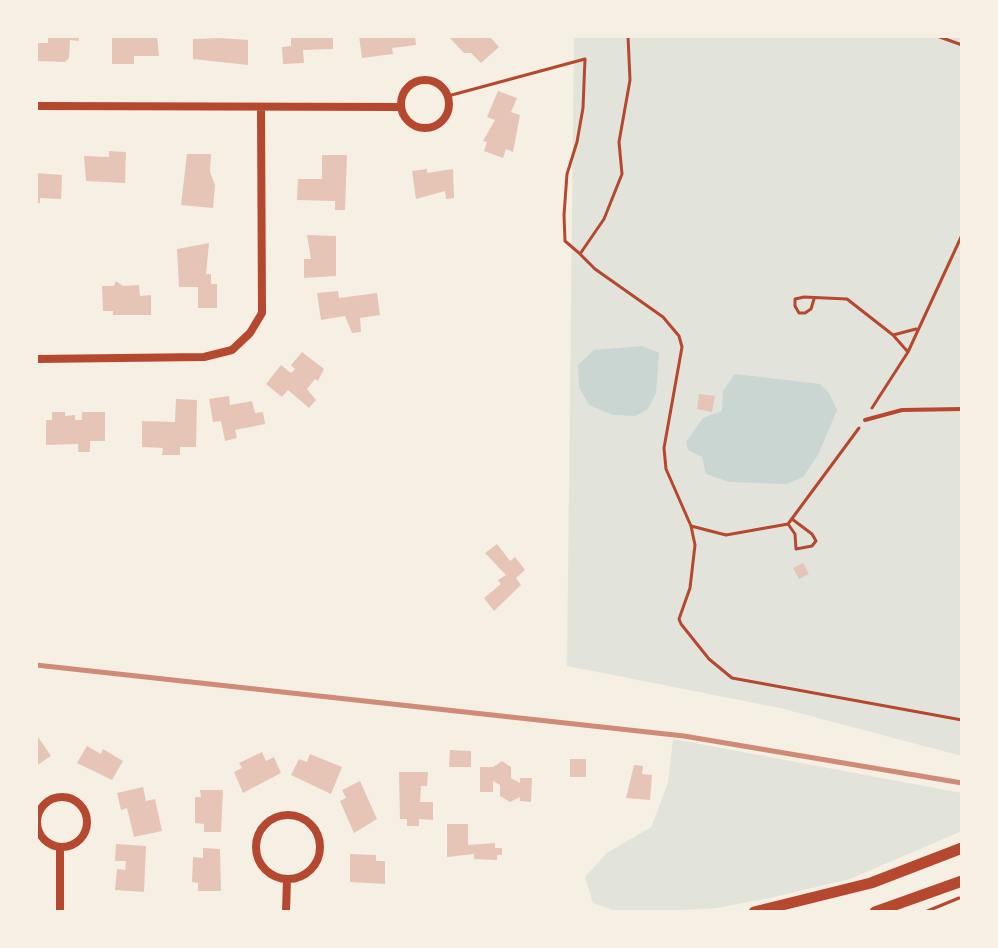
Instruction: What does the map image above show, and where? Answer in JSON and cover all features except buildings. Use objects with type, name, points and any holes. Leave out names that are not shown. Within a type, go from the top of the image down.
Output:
[{"type":"main road","points":[[754,912],[871,883],[962,848]]},
{"type":"main road","points":[[875,912],[962,881]]},
{"type":"street","points":[[423,80],[439,84],[448,96],[444,120],[431,128],[414,126],[401,107],[404,92],[423,80]]},
{"type":"street","points":[[36,106],[401,107]]},
{"type":"street","points":[[36,359],[204,357],[232,350],[250,333],[262,313],[261,108]]},
{"type":"street","points":[[64,798],[83,809],[87,824],[75,844],[60,847],[44,840],[37,825],[41,808],[47,802],[64,798]]},
{"type":"street","points":[[286,816],[305,821],[318,836],[320,846],[319,855],[308,872],[287,879],[263,868],[256,849],[257,839],[268,823],[286,816]]},
{"type":"street","points":[[60,847],[60,912]]},
{"type":"street","points":[[286,912],[287,879]]},
{"type":"lane","points":[[865,420],[902,410],[962,409]]},
{"type":"path","points":[[580,254],[604,219],[622,174],[619,142],[630,80],[628,36]]},
{"type":"path","points":[[937,36],[962,45]]},
{"type":"path","points":[[448,96],[585,59],[583,108],[567,174],[565,241],[595,269],[663,317],[679,336],[682,347],[664,448],[666,469],[691,526],[695,545],[693,566],[679,619],[709,659],[732,678],[962,720]]},
{"type":"path","points":[[691,526],[726,535],[788,524],[865,420],[908,352],[962,235]]},
{"type":"path","points":[[814,299],[811,309],[799,313],[795,299],[829,296],[847,299],[893,335],[908,352]]},
{"type":"path","points":[[893,335],[918,329]]},
{"type":"path","points":[[788,524],[795,534],[796,549],[812,546],[816,541],[812,534],[792,519]]},
{"type":"path","points":[[925,912],[962,896]]},
{"type":"shaded area","points":[[574,36],[962,36],[962,756],[780,708],[567,666]]},
{"type":"shaded area","points":[[642,346],[659,353],[656,393],[648,409],[635,416],[613,415],[589,405],[579,387],[578,365],[594,350]]},
{"type":"shaded area","points":[[735,374],[820,384],[829,393],[837,410],[818,455],[803,477],[787,484],[729,482],[706,474],[702,457],[688,450],[686,442],[703,418],[722,411],[723,391]]},
{"type":"shaded area","points":[[673,739],[962,793],[962,831],[850,879],[774,897],[717,908],[653,912],[618,912],[593,903],[585,877],[607,853],[651,827],[668,783]]},
{"type":"railway","points":[[36,665],[684,736],[962,783]]}]
